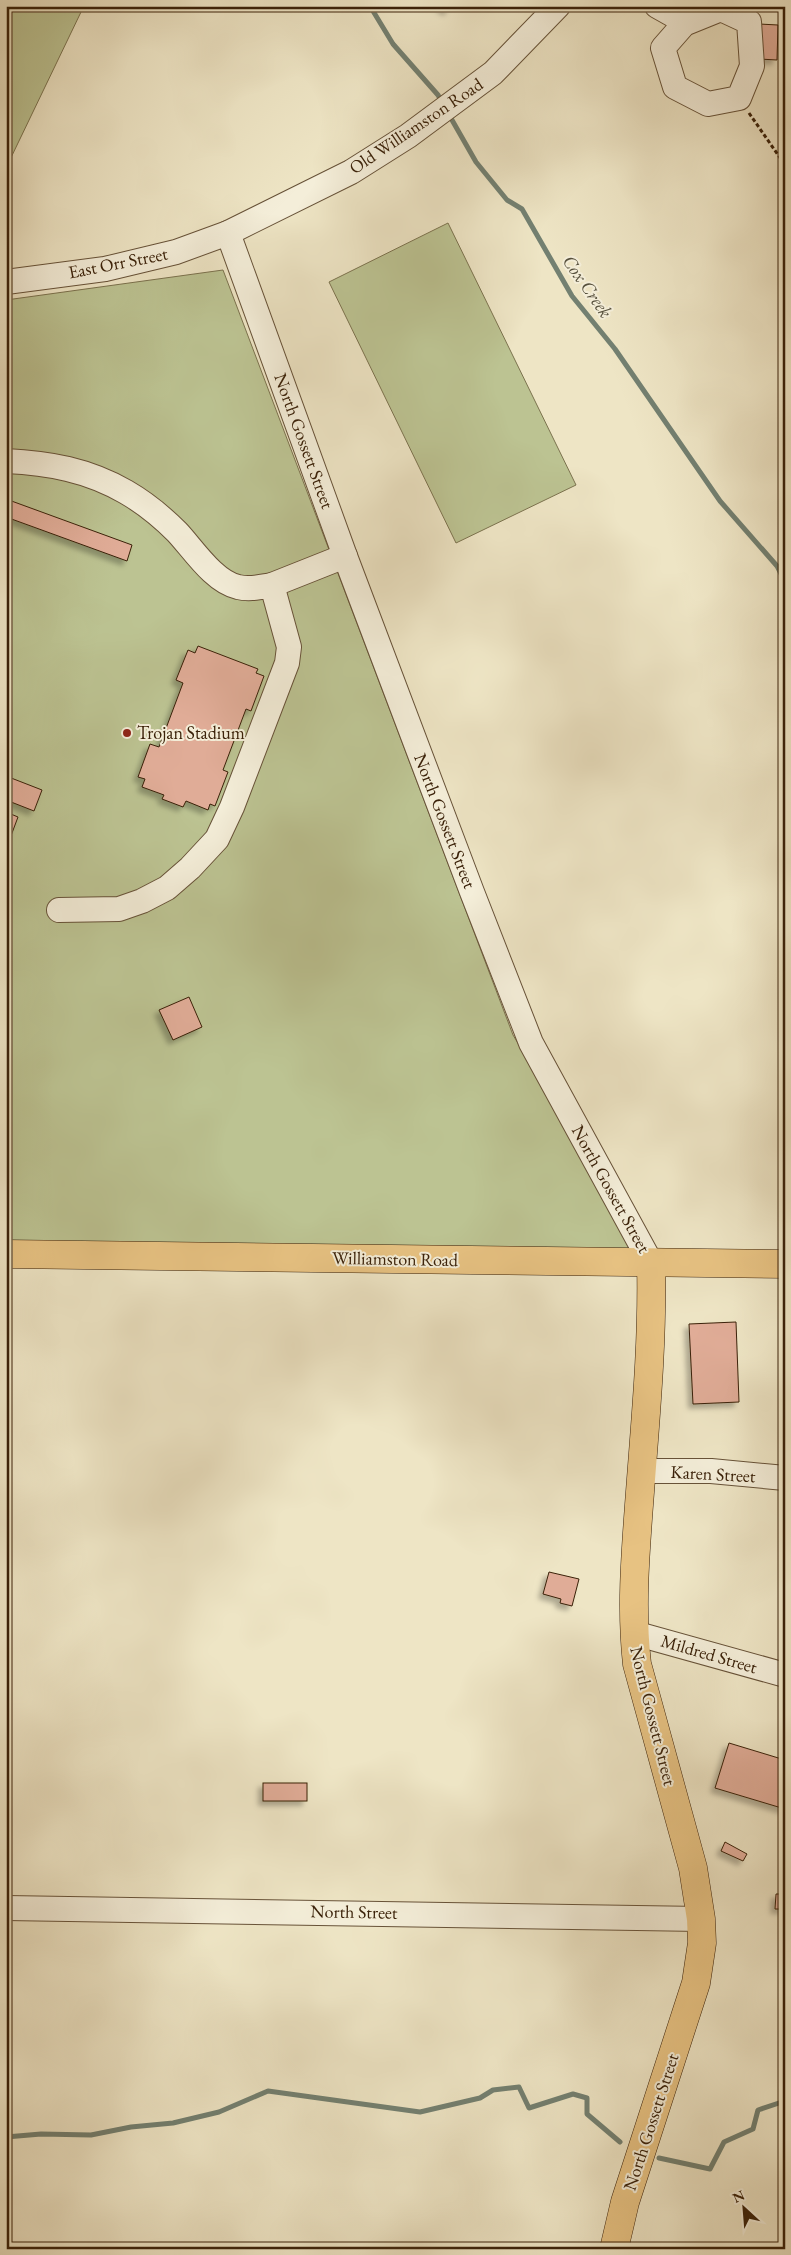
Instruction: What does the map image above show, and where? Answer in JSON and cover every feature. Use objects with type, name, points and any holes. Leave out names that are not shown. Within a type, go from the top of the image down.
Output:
[{"type":"main road","name":"Williamston Road","points":[[6,1254],[785,1264]]},
{"type":"main road","name":"North Gossett Street","points":[[614,2249],[625,2202],[696,1983],[702,1943],[701,1919],[693,1868],[638,1664],[634,1633],[634,1571],[652,1315],[651,1263]]},
{"type":"street","name":"Old Williamston Road","points":[[228,233],[351,172],[408,136],[493,73],[558,6]]},
{"type":"street","points":[[657,6],[684,24]]},
{"type":"street","points":[[721,10],[749,22],[752,66],[739,98],[708,104],[675,88],[663,48],[684,24],[721,10]]},
{"type":"street","name":"East Orr Street","points":[[6,282],[105,269],[176,252],[228,233]]},
{"type":"street","name":"North Gossett Street","points":[[228,233],[345,556],[531,1043],[651,1263]]},
{"type":"street","points":[[6,461],[52,464],[79,471],[126,492],[154,511],[176,532],[212,573],[236,587],[255,589],[272,585],[345,556]]},
{"type":"street","points":[[59,910],[119,909],[142,901],[167,888],[190,868],[217,840],[232,807],[287,662],[289,647],[272,585]]},
{"type":"street","name":"Karen Street","points":[[641,1471],[711,1471],[785,1478]]},
{"type":"street","name":"Mildred Street","points":[[634,1633],[785,1675]]},
{"type":"street","name":"North Street","points":[[6,1908],[701,1919]]},
{"type":"path","points":[[739,98],[785,165]]},
{"type":"green space","points":[[6,6],[69,6],[81,12],[6,168]]},
{"type":"green space","points":[[448,223],[576,485],[456,543],[329,282]]},
{"type":"green space","points":[[223,270],[513,1035],[651,1263],[6,1254],[6,300]]},
{"type":"building","points":[[440,6],[451,6],[448,11]]},
{"type":"building","points":[[759,24],[778,25],[777,60],[759,59]]},
{"type":"building","points":[[6,499],[132,545],[127,561],[6,517]]},
{"type":"building","points":[[198,646],[258,669],[256,673],[264,676],[251,711],[246,709],[223,770],[228,772],[215,806],[210,804],[208,810],[186,801],[183,807],[162,799],[164,795],[142,787],[145,779],[138,777],[150,744],[159,747],[183,683],[176,680],[188,650],[195,653]]},
{"type":"building","points":[[6,776],[42,790],[34,811],[6,800]]},
{"type":"building","points":[[6,812],[18,817],[6,849]]},
{"type":"building","points":[[189,997],[202,1027],[173,1040],[159,1010]]},
{"type":"building","points":[[736,1322],[739,1402],[693,1404],[689,1324]]},
{"type":"building","points":[[549,1572],[579,1579],[572,1606],[560,1603],[561,1599],[543,1594]]},
{"type":"building","points":[[729,1743],[785,1760],[785,1809],[715,1788]]},
{"type":"building","points":[[263,1783],[307,1783],[307,1801],[263,1801]]},
{"type":"building","points":[[725,1842],[747,1854],[743,1861],[721,1851]]},
{"type":"building","points":[[776,1894],[785,1894],[785,1909],[775,1909]]},
{"type":"waterway","name":"Cox Creek","points":[[370,6],[393,44],[438,95],[443,104]]},
{"type":"waterway","name":"Cox Creek","points":[[448,113],[476,162],[507,200],[522,209],[572,296],[615,349],[720,501],[777,566],[785,582]]},
{"type":"waterway","points":[[6,2137],[41,2134],[91,2135],[131,2127],[173,2123],[219,2112],[268,2091],[420,2112],[480,2098],[493,2090],[519,2087],[529,2108],[573,2094],[587,2098],[587,2114],[620,2142]]},
{"type":"waterway","points":[[659,2158],[710,2169],[724,2142],[753,2129],[758,2110],[785,2101]]},
{"type":"place","name":"Trojan Stadium","points":[[127,733]]}]
